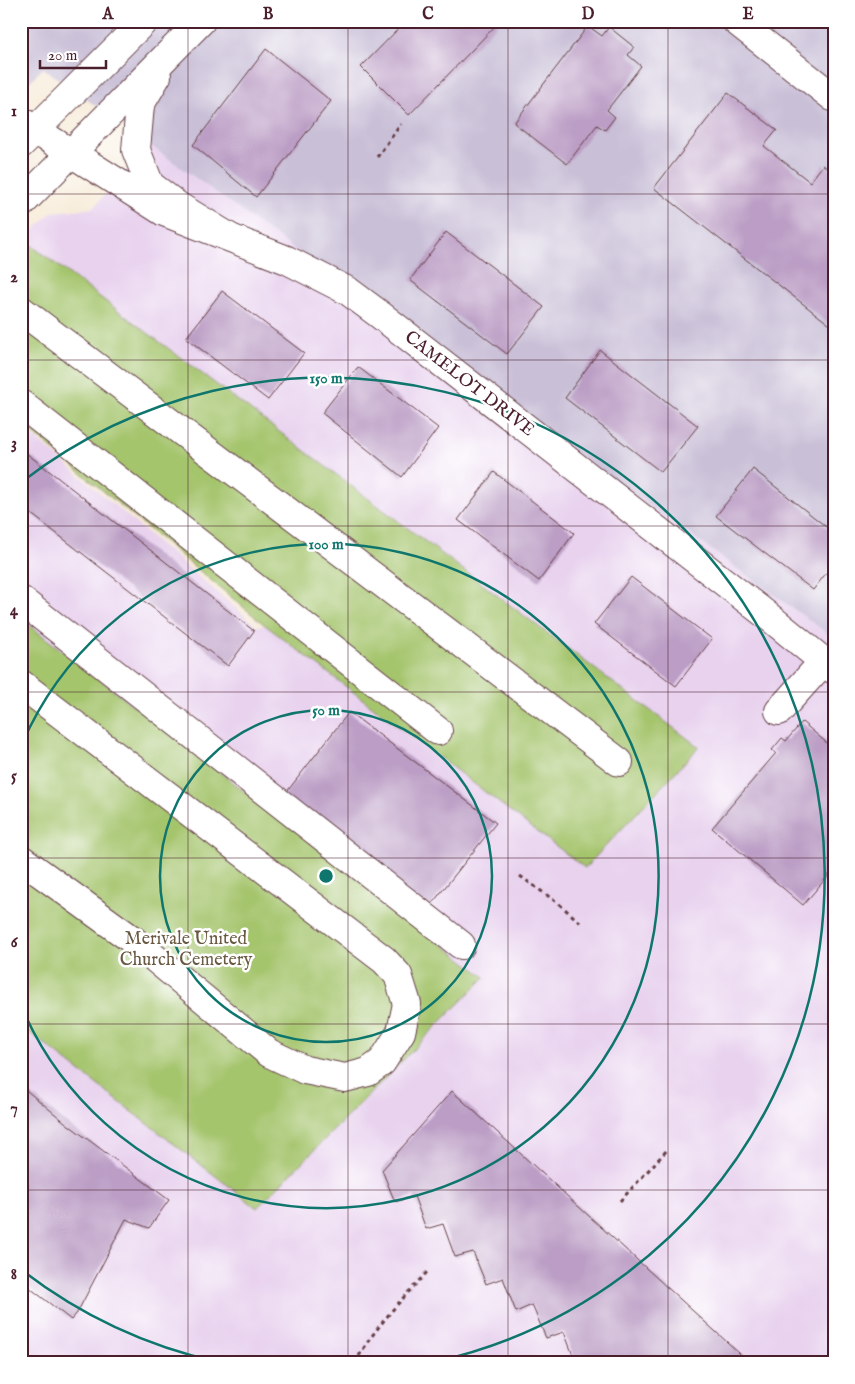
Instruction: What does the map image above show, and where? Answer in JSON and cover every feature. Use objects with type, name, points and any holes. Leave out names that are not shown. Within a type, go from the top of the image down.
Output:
[{"type":"street","points":[[26,132],[144,21]]},
{"type":"street","points":[[21,204],[201,21]]},
{"type":"street","points":[[736,21],[834,98]]},
{"type":"street","points":[[174,47],[140,105],[136,150],[150,185],[178,206],[229,237]]},
{"type":"street","name":"CAMELOT DRIVE","points":[[26,132],[71,152],[164,212],[287,260],[348,292],[379,314],[829,666]]},
{"type":"street","points":[[21,310],[619,762]]},
{"type":"street","points":[[21,404],[438,732]]},
{"type":"street","points":[[21,600],[461,945]]},
{"type":"street","points":[[779,711],[829,666]]},
{"type":"street","points":[[21,684],[384,960],[398,975],[407,1004],[401,1032],[382,1062],[368,1072],[345,1078],[305,1070],[269,1053],[134,941],[21,859]]},
{"type":"path","points":[[377,157],[401,124]]},
{"type":"path","points":[[520,876],[558,903],[582,924]]},
{"type":"path","points":[[620,1201],[668,1149]]},
{"type":"path","points":[[355,1363],[363,1348],[396,1305],[429,1270]]},
{"type":"shaded area","points":[[21,21],[834,21],[834,638],[43,68],[21,91]]},
{"type":"shaded area","points":[[834,21],[834,1363],[21,1363],[21,1026],[257,1208],[485,977],[21,619],[21,426],[257,626],[265,625],[698,747],[24,240],[52,212],[93,208],[229,56]]},
{"type":"green space","points":[[24,240],[699,747],[585,868],[265,625],[21,423],[21,243]]},
{"type":"green space","name":"Merivale United Church Cemetery","points":[[21,619],[485,977],[257,1208],[21,1026]]},
{"type":"building","points":[[406,21],[500,21],[409,115],[361,67]]},
{"type":"building","points":[[588,26],[602,36],[609,27],[634,47],[628,55],[641,66],[607,110],[615,117],[605,130],[597,125],[567,164],[514,123]]},
{"type":"building","points":[[266,49],[331,101],[256,197],[193,145]]},
{"type":"building","points":[[728,93],[777,130],[764,146],[810,182],[823,165],[834,173],[834,328],[654,188]]},
{"type":"building","points":[[446,232],[544,307],[507,354],[410,280]]},
{"type":"building","points":[[222,291],[304,353],[268,400],[186,338]]},
{"type":"building","points":[[600,350],[698,426],[661,472],[565,398]]},
{"type":"building","points":[[358,367],[438,428],[402,477],[322,413]]},
{"type":"building","points":[[21,449],[254,631],[228,666],[21,506]]},
{"type":"building","points":[[753,469],[834,533],[834,563],[813,590],[716,516]]},
{"type":"building","points":[[494,472],[574,533],[539,581],[458,520]]},
{"type":"building","points":[[631,577],[712,639],[676,686],[594,624]]},
{"type":"building","points":[[349,712],[496,823],[427,910],[282,798]]},
{"type":"building","points":[[802,722],[834,749],[834,869],[803,905],[712,828],[776,753],[772,750],[782,738],[786,741]]},
{"type":"building","points":[[21,1086],[66,1123],[169,1200],[149,1228],[126,1219],[77,1313],[71,1320],[21,1281]]},
{"type":"building","points":[[452,1091],[750,1363],[592,1363],[590,1360],[584,1363],[576,1363],[564,1332],[546,1338],[532,1305],[516,1312],[503,1278],[486,1284],[473,1252],[455,1257],[443,1224],[426,1229],[414,1196],[395,1202],[382,1170]]}]
